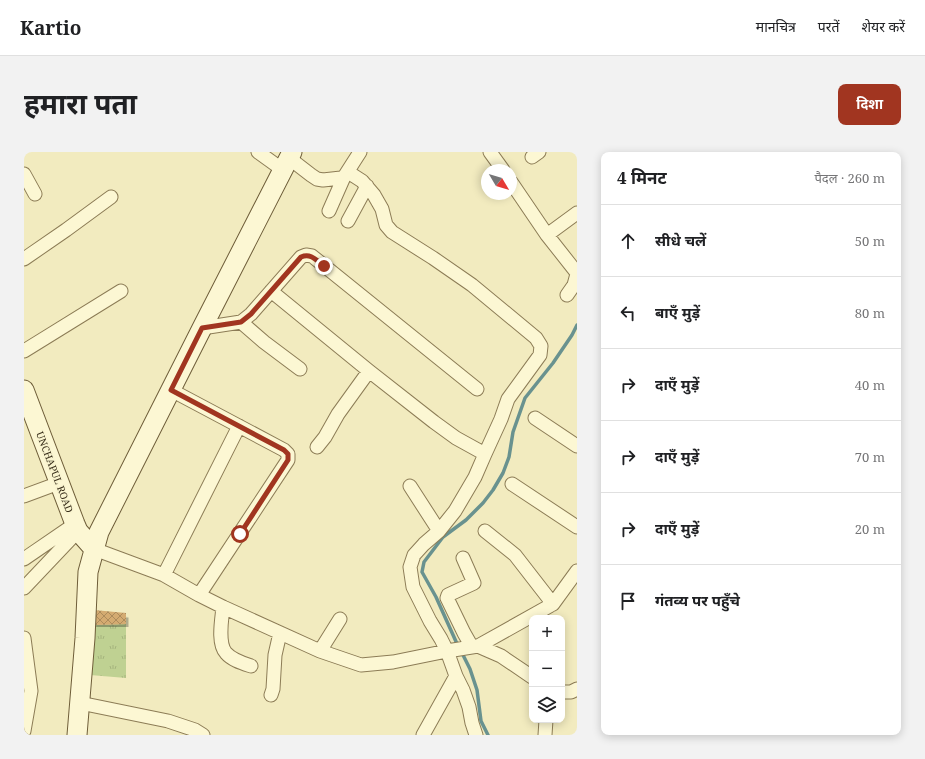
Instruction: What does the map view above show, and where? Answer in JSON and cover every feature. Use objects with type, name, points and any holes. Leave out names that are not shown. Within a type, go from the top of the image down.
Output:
[{"type":"street","points":[[258,152],[288,160],[311,176],[323,180],[341,178],[346,174]]},
{"type":"street","points":[[329,211],[346,174],[360,152]]},
{"type":"street","points":[[490,152],[499,164]]},
{"type":"street","points":[[77,735],[85,638],[88,572],[99,532],[288,160]]},
{"type":"street","points":[[24,174],[35,194]]},
{"type":"street","points":[[346,174],[362,181],[367,186],[380,204],[386,224],[392,232],[472,285],[536,338],[541,346],[540,355],[508,399],[501,419],[475,477],[455,511],[439,531],[414,555],[410,567],[413,587],[430,621],[441,638],[464,649],[501,656],[529,675]]},
{"type":"street","points":[[348,221],[367,186]]},
{"type":"street","points":[[517,191],[547,236],[577,273],[574,285],[567,295]]},
{"type":"street","points":[[24,259],[111,197]]},
{"type":"street","points":[[547,236],[577,212]]},
{"type":"street","points":[[202,328],[241,322],[251,314],[301,257],[306,255],[312,256],[477,389]]},
{"type":"street","points":[[24,351],[121,291]]},
{"type":"street","points":[[271,291],[369,371],[456,438],[485,454]]},
{"type":"street","points":[[241,322],[264,342],[300,369]]},
{"type":"street","points":[[317,447],[325,437],[338,414],[369,371]]},
{"type":"street","name":"UNCHAPUL ROAD","points":[[24,390],[28,414],[59,483],[76,527],[94,549]]},
{"type":"street","points":[[171,390],[284,450],[288,454],[288,460],[199,596]]},
{"type":"street","points":[[535,418],[577,446]]},
{"type":"street","points":[[164,575],[239,426]]},
{"type":"street","points":[[24,496],[59,483]]},
{"type":"street","points":[[512,484],[577,526]]},
{"type":"street","points":[[410,486],[439,531]]},
{"type":"street","points":[[24,559],[76,527]]},
{"type":"street","points":[[24,588],[76,527]]},
{"type":"street","points":[[485,531],[515,555],[553,604]]},
{"type":"street","points":[[94,549],[164,575],[199,596],[223,607],[320,651],[361,665],[393,662],[464,649],[553,604],[577,571]]},
{"type":"street","points":[[424,735],[456,676],[464,649],[464,633],[447,598],[448,595],[474,583],[463,558]]},
{"type":"street","points":[[223,607],[220,641],[222,648],[236,660],[250,666]]},
{"type":"street","points":[[320,651],[340,619]]},
{"type":"street","points":[[271,695],[273,689],[275,655],[280,633]]},
{"type":"street","points":[[24,638],[31,691],[24,731]]},
{"type":"street","points":[[456,676],[469,707],[476,735]]},
{"type":"street","points":[[565,692],[571,692],[577,689]]},
{"type":"street","points":[[80,703],[168,721],[195,730],[203,735]]},
{"type":"street","points":[[545,735],[546,723]]},
{"type":"green space","points":[[126,624],[126,678],[90,675],[93,625]]},
{"type":"building","points":[[94,610],[126,613],[126,624],[93,625]]},
{"type":"waterway","points":[[458,646],[436,597],[422,572],[424,562],[443,537],[466,520],[483,503],[493,490],[503,473],[509,457],[513,432],[525,398],[553,363],[577,325]]},
{"type":"waterway","points":[[461,651],[470,669],[477,690],[481,721],[488,735]]},
{"type":"route","points":[[240,534],[288,460],[288,454],[284,450],[171,390],[202,328],[241,322],[251,314],[301,257],[306,255],[312,256],[324,266]]}]
